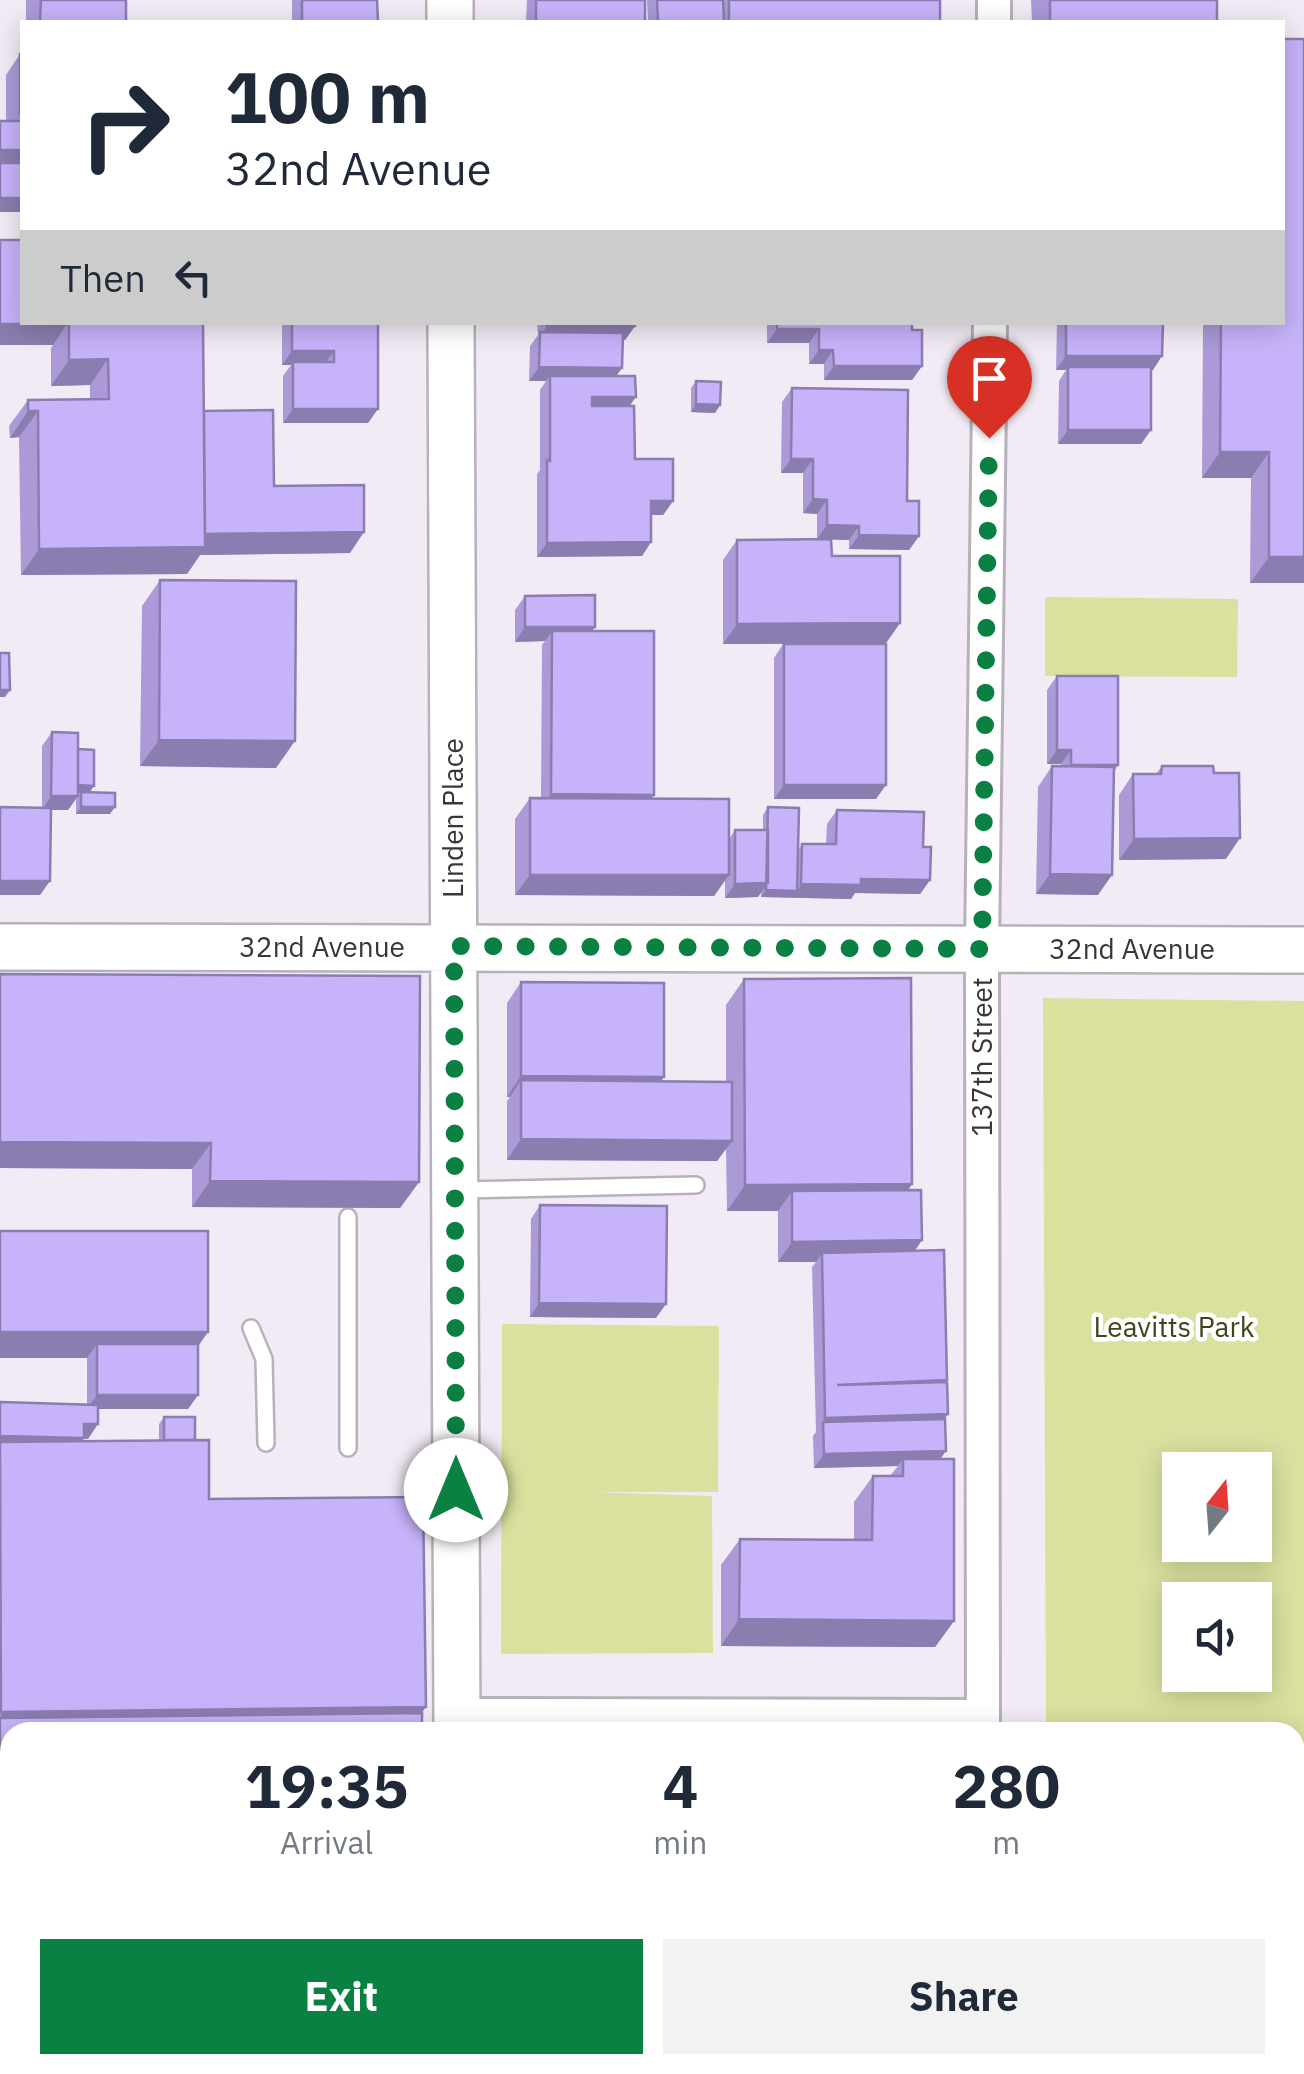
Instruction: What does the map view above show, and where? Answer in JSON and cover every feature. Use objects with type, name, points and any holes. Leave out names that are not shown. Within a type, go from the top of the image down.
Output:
[{"type":"main road","name":"Linden Place","points":[[451,325],[457,1722]]},
{"type":"main road","name":"32nd Avenue","points":[[0,947],[1304,950]]},
{"type":"street","name":"137th Street","points":[[982,1722],[982,949],[990,325]]},
{"type":"lane","points":[[455,1190],[696,1185]]},
{"type":"lane","points":[[348,1217],[348,1448]]},
{"type":"lane","points":[[251,1328],[264,1359],[266,1443]]},
{"type":"green space","points":[[1045,597],[1238,599],[1237,677],[1045,676]]},
{"type":"green space","name":"Leavitts Park","points":[[1043,998],[1304,1001],[1304,1722],[1046,1722]]},
{"type":"green space","points":[[502,1324],[719,1326],[718,1492],[592,1492],[712,1496],[713,1653],[501,1654]]},
{"type":"building","points":[[41,0],[126,0],[126,20],[40,20]]},
{"type":"building","points":[[302,0],[377,0],[378,20],[302,20]]},
{"type":"building","points":[[536,0],[645,0],[645,20],[536,20]]},
{"type":"building","points":[[657,0],[723,0],[724,20],[658,20]]},
{"type":"building","points":[[729,0],[940,0],[940,20],[729,20]]},
{"type":"building","points":[[1050,0],[1217,0],[1217,20],[1050,20]]},
{"type":"building","points":[[1285,39],[1304,39],[1304,557],[1269,557],[1269,452],[1220,452],[1221,325],[1285,325]]},
{"type":"building","points":[[0,121],[20,121],[20,150],[0,150]]},
{"type":"building","points":[[0,163],[20,163],[20,198],[0,198]]},
{"type":"building","points":[[0,240],[20,240],[20,324],[0,324]]},
{"type":"building","points":[[69,325],[203,325],[205,547],[39,549],[38,411],[28,411],[28,400],[109,399],[108,359],[69,360]]},
{"type":"building","points":[[292,325],[378,325],[378,409],[293,409],[293,362],[334,362],[334,351],[292,351]]},
{"type":"building","points":[[547,325],[635,325],[635,326]]},
{"type":"building","points":[[777,325],[912,325],[912,330],[922,330],[922,366],[834,366],[833,350],[819,350],[819,329],[777,329]]},
{"type":"building","points":[[1066,325],[1163,325],[1162,356],[1066,356]]},
{"type":"building","points":[[540,332],[623,333],[622,368],[539,367]]},
{"type":"building","points":[[1068,367],[1151,367],[1151,430],[1068,430]]},
{"type":"building","points":[[550,376],[635,376],[636,397],[592,397],[592,406],[634,406],[635,459],[673,459],[673,501],[651,501],[651,542],[547,543]]},
{"type":"building","points":[[696,381],[721,382],[720,405],[696,404]]},
{"type":"building","points":[[792,388],[908,390],[907,501],[919,501],[919,536],[859,535],[859,526],[827,525],[827,500],[813,499],[813,459],[791,459]]},
{"type":"building","points":[[273,410],[274,486],[364,485],[364,532],[205,534],[204,411]]},
{"type":"building","points":[[831,539],[832,556],[900,556],[900,623],[737,624],[737,540]]},
{"type":"building","points":[[160,580],[296,581],[295,741],[159,740]]},
{"type":"building","points":[[595,595],[595,627],[525,627],[525,596]]},
{"type":"building","points":[[552,631],[654,631],[654,795],[551,794]]},
{"type":"building","points":[[784,644],[886,644],[886,785],[784,785]]},
{"type":"building","points":[[0,653],[9,653],[10,690],[0,690]]},
{"type":"building","points":[[1057,676],[1118,676],[1118,765],[1071,765],[1071,750],[1057,750]]},
{"type":"building","points":[[52,732],[78,733],[78,796],[51,796]]},
{"type":"building","points":[[78,749],[94,750],[94,786],[78,785]]},
{"type":"building","points":[[1052,766],[1114,767],[1112,875],[1050,874]]},
{"type":"building","points":[[1162,766],[1213,766],[1214,773],[1239,773],[1240,838],[1134,839],[1133,774],[1161,774]]},
{"type":"building","points":[[81,792],[115,793],[115,807],[81,807]]},
{"type":"building","points":[[530,798],[729,799],[729,875],[530,875]]},
{"type":"building","points":[[0,807],[51,808],[50,881],[0,881]]},
{"type":"building","points":[[768,807],[799,808],[797,891],[766,890]]},
{"type":"building","points":[[837,810],[924,812],[923,847],[931,847],[930,880],[861,879],[861,885],[801,884],[802,844],[836,844]]},
{"type":"building","points":[[735,830],[768,830],[768,883],[735,884]]},
{"type":"building","points":[[0,974],[420,976],[419,1182],[210,1181],[211,1143],[0,1142]]},
{"type":"building","points":[[911,978],[912,1184],[745,1185],[744,979]]},
{"type":"building","points":[[521,982],[664,983],[664,1077],[521,1076]]},
{"type":"building","points":[[521,1080],[732,1082],[732,1141],[521,1139]]},
{"type":"building","points":[[921,1190],[922,1240],[792,1242],[792,1191]]},
{"type":"building","points":[[540,1205],[667,1206],[666,1304],[539,1303]]},
{"type":"building","points":[[0,1231],[208,1231],[208,1332],[0,1332]]},
{"type":"building","points":[[944,1250],[947,1380],[837,1385],[947,1382],[948,1414],[825,1418],[822,1253]]},
{"type":"building","points":[[97,1344],[198,1344],[198,1395],[97,1395]]},
{"type":"building","points":[[0,1402],[98,1405],[98,1424],[84,1424],[84,1438],[0,1436]]},
{"type":"building","points":[[164,1417],[195,1417],[195,1440],[164,1440]]},
{"type":"building","points":[[945,1419],[946,1451],[824,1454],[823,1422]]},
{"type":"building","points":[[209,1440],[209,1499],[423,1497],[426,1707],[1,1712],[0,1442]]},
{"type":"building","points":[[903,1459],[954,1459],[954,1621],[739,1619],[740,1539],[872,1540],[873,1476],[903,1476]]},
{"type":"building","points":[[422,1713],[422,1722],[0,1722],[0,1718]]},
{"type":"route","points":[[456,1490],[454,946],[982,949],[989,438]]}]
